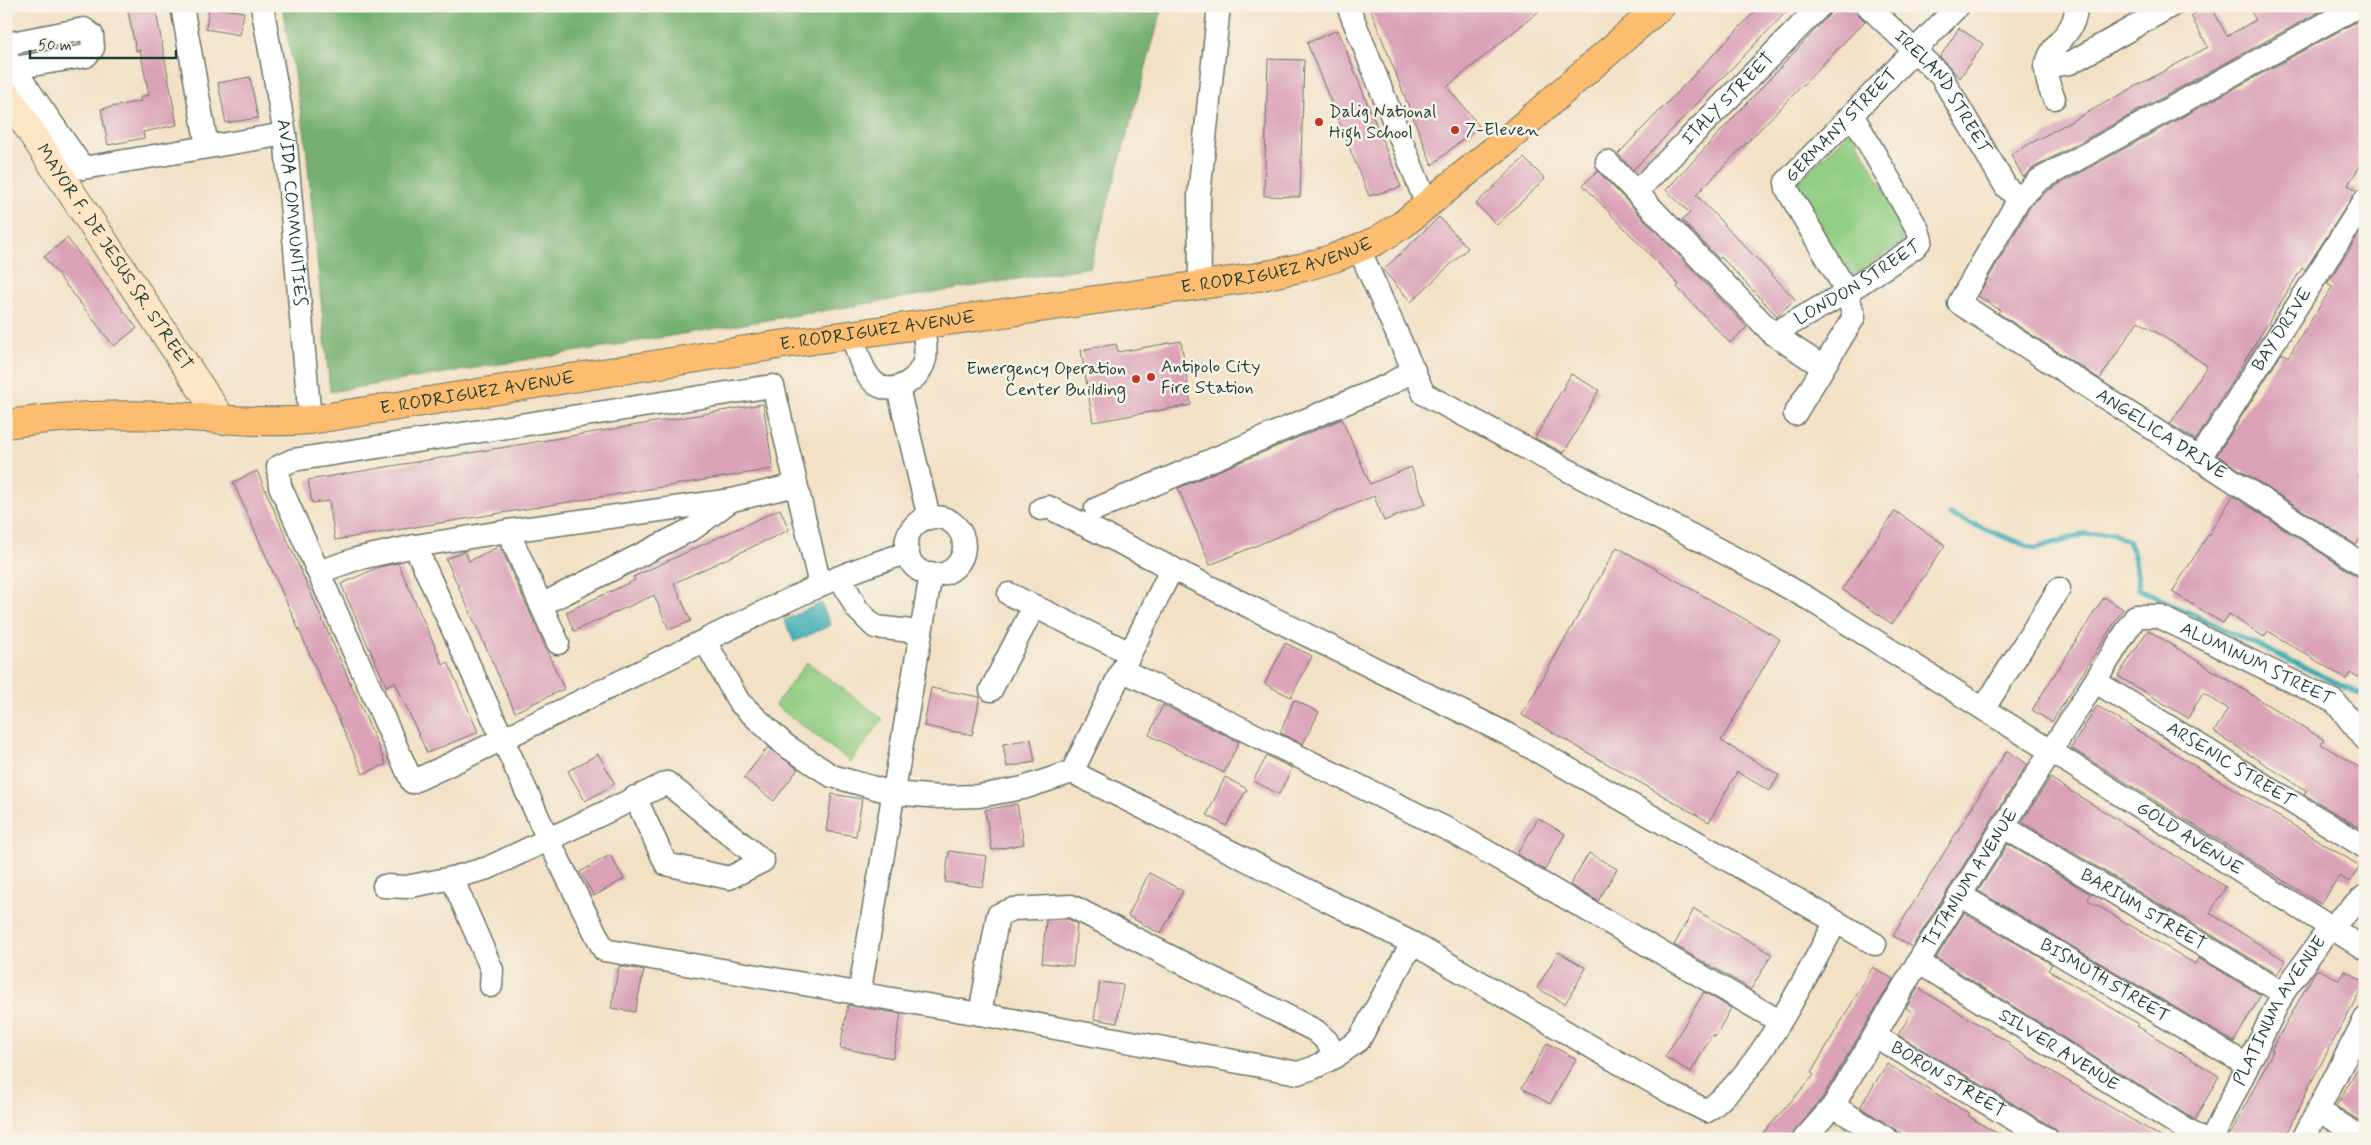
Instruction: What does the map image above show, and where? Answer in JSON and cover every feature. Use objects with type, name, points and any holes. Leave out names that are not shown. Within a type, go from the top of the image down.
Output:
[{"type":"main road","name":"E. RODRIGUEZ AVENUE","points":[[6,424],[86,418],[170,416],[282,422],[310,420],[853,335],[1258,277],[1304,267],[1359,249],[1402,225],[1510,137],[1657,7]]},
{"type":"street","points":[[182,6],[207,146]]},
{"type":"street","name":"AVIDA COMMUNITIES","points":[[262,6],[285,134],[310,420]]},
{"type":"street","points":[[1200,284],[1200,195],[1219,6]]},
{"type":"street","points":[[1348,6],[1427,205]]},
{"type":"street","name":"ITALY STREET","points":[[1636,192],[1820,6]]},
{"type":"street","name":"IRELAND STREET","points":[[1868,6],[1941,76],[2013,193]]},
{"type":"street","name":"GERMANY STREET","points":[[1795,414],[1854,317],[1847,292],[1787,189],[1786,182],[1853,116],[1958,6]]},
{"type":"street","points":[[2054,98],[2046,81],[2045,67],[2051,50],[2076,19],[2076,6]]},
{"type":"street","points":[[2045,67],[2070,62],[2172,6]]},
{"type":"street","points":[[2013,193],[2028,190],[2051,172],[2358,6]]},
{"type":"street","points":[[6,44],[84,30],[92,34],[94,48],[86,56],[10,63],[83,168],[285,134]]},
{"type":"street","name":"MAYOR F. DE JESUS SR. STREET","points":[[6,94],[222,420]]},
{"type":"street","name":"LONDON STREET","points":[[1773,334],[1847,292],[1914,248],[1921,240],[1918,230],[1853,116]]},
{"type":"street","points":[[1608,162],[1773,334],[1823,367]]},
{"type":"street","name":"ANGELICA DRIVE","points":[[2013,193],[1959,303],[2199,458],[2362,559]]},
{"type":"street","name":"BAY DRIVE","points":[[2199,458],[2365,200]]},
{"type":"street","name":"GOLD AVENUE","points":[[1359,249],[1424,394],[1770,576],[1984,708],[2365,949]]},
{"type":"street","points":[[853,335],[858,361],[871,380],[884,388],[898,388],[912,380],[921,369],[926,357],[923,325]]},
{"type":"street","points":[[1096,509],[1388,386],[1398,377],[1414,370]]},
{"type":"street","points":[[908,553],[882,560],[830,581],[502,741],[412,782],[280,486],[278,468],[293,460],[773,386],[796,485],[830,581],[875,627],[921,632]]},
{"type":"street","points":[[898,388],[928,518]]},
{"type":"street","points":[[319,572],[356,559],[415,546],[732,500],[796,485]]},
{"type":"street","points":[[541,605],[694,528],[732,500]]},
{"type":"street","points":[[1041,509],[1048,507],[1510,736],[1875,944]]},
{"type":"street","points":[[936,517],[949,521],[960,531],[964,545],[961,559],[952,570],[938,575],[916,568],[908,553],[909,534],[917,524],[928,518],[936,517]]},
{"type":"street","points":[[508,531],[558,643]]},
{"type":"street","points":[[415,546],[502,741],[604,950],[859,995],[980,1014],[1298,1073],[1335,1057],[1360,1040],[1412,943]]},
{"type":"street","points":[[1072,772],[1172,568]]},
{"type":"street","points":[[859,995],[892,793],[931,574]]},
{"type":"street","points":[[1984,708],[2060,589]]},
{"type":"street","points":[[1010,594],[1034,606],[1126,662],[1453,832],[1779,1021]]},
{"type":"street","points":[[991,690],[1034,606]]},
{"type":"street","name":"TITANIUM AVENUE","points":[[1804,1139],[1833,1106],[1918,962],[2136,616]]},
{"type":"street","name":"ALUMINUM STREET","points":[[2136,616],[2158,616],[2335,702],[2365,739]]},
{"type":"street","points":[[705,641],[740,702],[784,744],[832,776],[892,793],[939,797],[979,796],[1023,788],[1072,772],[1412,943],[1673,1094],[1707,1111],[1718,1102],[1754,1060],[1779,1021],[1836,922]]},
{"type":"street","name":"ARSENIC STREET","points":[[2096,682],[2365,847]]},
{"type":"street","points":[[384,886],[406,887],[452,878],[488,868],[635,797],[667,784],[763,861],[729,878],[666,864],[635,797]]},
{"type":"street","name":"BARIUM STREET","points":[[2004,827],[2283,993]]},
{"type":"street","points":[[452,878],[492,970],[491,986]]},
{"type":"street","name":"BISMUTH STREET","points":[[1960,895],[2247,1065]]},
{"type":"street","name":"PLATINUM AVENUE","points":[[2212,1139],[2283,993],[2330,928],[2365,896]]},
{"type":"street","points":[[980,1014],[998,915],[1013,909],[1071,906],[1316,1031],[1327,1041],[1335,1057]]},
{"type":"street","name":"SILVER AVENUE","points":[[1918,962],[2201,1139]]},
{"type":"street","points":[[2303,1139],[2361,1034]]},
{"type":"street","name":"BORON STREET","points":[[1875,1036],[2047,1139]]},
{"type":"street","points":[[1833,1106],[1887,1139]]},
{"type":"street","points":[[2318,1110],[2364,1139]]},
{"type":"green space","points":[[282,6],[1163,6],[1090,267],[330,392],[305,136]]},
{"type":"green space","points":[[1851,130],[1910,237],[1851,276],[1795,185]]},
{"type":"green space","points":[[807,662],[883,719],[851,762],[775,705]]},
{"type":"water","points":[[821,603],[831,625],[794,642],[784,620]]},
{"type":"building","points":[[127,6],[155,6],[177,125],[143,132],[144,138],[108,145],[101,109],[141,101],[140,97],[149,95],[140,50],[136,51]]},
{"type":"building","points":[[1369,6],[1545,6],[1447,87],[1479,126],[1432,165]]},
{"type":"building","points":[[1760,6],[1792,6],[1633,170],[1618,154]]},
{"type":"building","points":[[1835,6],[1855,6],[1859,15],[1865,21],[1696,195],[1795,299],[1777,316],[1721,257],[1719,259],[1682,220],[1690,213],[1666,190],[1829,15]]},
{"type":"building","points":[[2211,6],[2227,36],[2256,20],[2248,6],[2330,6],[2033,168],[2023,177],[2011,154],[2208,47],[2191,16]]},
{"type":"building","points":[[209,7],[244,12],[240,35],[206,29]]},
{"type":"building","points":[[2365,17],[2365,158],[2348,185],[2357,190],[2305,270],[2302,268],[2196,440],[2170,424],[2207,366],[2186,351],[2138,321],[2100,379],[1998,313],[2000,310],[1978,296],[2031,205],[2047,191]]},
{"type":"building","points":[[1959,28],[1983,44],[1960,78],[1940,57]]},
{"type":"building","points":[[1338,30],[1401,187],[1369,196],[1307,43]]},
{"type":"building","points":[[1268,59],[1304,60],[1300,197],[1264,196]]},
{"type":"building","points":[[250,77],[258,118],[226,123],[218,83]]},
{"type":"building","points":[[1524,158],[1545,179],[1497,225],[1476,204]]},
{"type":"building","points":[[1598,171],[1747,327],[1730,343],[1677,287],[1679,285],[1583,185]]},
{"type":"building","points":[[1439,217],[1468,248],[1411,302],[1383,270]]},
{"type":"building","points":[[2365,225],[2365,466],[2358,477],[2365,481],[2365,531],[2356,545],[2217,455],[2282,353],[2288,357],[2332,287],[2327,284]]},
{"type":"building","points":[[67,238],[137,328],[114,346],[44,257]]},
{"type":"building","name":"Emergency Operation Center Building","points":[[1181,341],[1191,405],[1093,422],[1081,350],[1116,344],[1118,352]]},
{"type":"building","points":[[1571,374],[1599,390],[1564,453],[1535,438]]},
{"type":"building","points":[[763,404],[773,469],[335,540],[329,501],[312,503],[308,480]]},
{"type":"building","points":[[1342,419],[1370,484],[1411,467],[1426,504],[1384,521],[1374,496],[1210,565],[1178,488]]},
{"type":"building","points":[[257,471],[386,764],[363,774],[233,482]]},
{"type":"building","points":[[2233,496],[2358,577],[2365,579],[2365,681],[2351,673],[2346,679],[2268,631],[2264,637],[2229,614],[2223,623],[2172,592]]},
{"type":"building","points":[[780,509],[789,530],[674,583],[691,621],[669,630],[654,595],[574,631],[566,612],[635,580],[633,577]]},
{"type":"building","points":[[1895,511],[1945,545],[1892,624],[1842,589]]},
{"type":"building","points":[[500,546],[564,689],[515,712],[446,559],[465,551],[469,561]]},
{"type":"building","points":[[1617,547],[1780,639],[1721,741],[1779,775],[1770,791],[1737,772],[1709,822],[1522,715]]},
{"type":"building","points":[[398,563],[443,665],[448,662],[478,732],[427,753],[395,682],[386,686],[341,584],[379,567]]},
{"type":"building","points":[[2104,597],[2123,609],[2052,722],[2032,710]]},
{"type":"building","points":[[2148,630],[2324,740],[2321,744],[2365,771],[2365,831],[2304,794],[2307,791],[2214,732],[2228,709],[2203,693],[2188,718],[2118,676]]},
{"type":"building","points":[[1285,643],[1312,656],[1291,697],[1265,684]]},
{"type":"building","points":[[931,688],[980,697],[972,735],[924,726]]},
{"type":"building","points":[[1294,700],[1319,712],[1303,744],[1280,733]]},
{"type":"building","points":[[1163,705],[1239,742],[1224,773],[1149,735]]},
{"type":"building","points":[[2097,706],[2360,866],[2350,882],[2339,876],[2321,904],[2071,748]]},
{"type":"building","points":[[1031,739],[1035,762],[1007,767],[1003,744]]},
{"type":"building","points":[[768,747],[798,769],[774,801],[744,778]]},
{"type":"building","points":[[2007,750],[2027,764],[1912,947],[1893,936]]},
{"type":"building","points":[[598,754],[615,784],[585,801],[568,771]]},
{"type":"building","points":[[1267,756],[1292,768],[1279,794],[1253,781]]},
{"type":"building","points":[[1225,777],[1247,789],[1226,826],[1207,815]]},
{"type":"building","points":[[2050,778],[2226,887],[2210,913],[2286,961],[2277,974],[2022,822]]},
{"type":"building","points":[[832,794],[862,799],[856,836],[826,831]]},
{"type":"building","points":[[1017,804],[1024,844],[992,850],[985,810]]},
{"type":"building","points":[[1538,818],[1565,834],[1545,870],[1517,854]]},
{"type":"building","points":[[2008,844],[2090,894],[2088,900],[2195,964],[2198,958],[2261,995],[2234,1042],[1978,891]]},
{"type":"building","points":[[949,851],[987,856],[983,887],[945,882]]},
{"type":"building","points":[[1589,853],[1617,869],[1598,901],[1570,885]]},
{"type":"building","points":[[610,855],[624,879],[594,896],[580,872]]},
{"type":"building","points":[[1149,873],[1183,891],[1161,934],[1128,916]]},
{"type":"building","points":[[1694,909],[1772,954],[1751,989],[1674,945]]},
{"type":"building","points":[[1964,913],[2052,964],[2048,970],[2139,1024],[2137,1026],[2219,1076],[2195,1120],[1936,958]]},
{"type":"building","points":[[1068,919],[1077,924],[1073,966],[1042,963],[1046,920]]},
{"type":"building","points":[[1558,952],[1586,968],[1565,1004],[1537,988]]},
{"type":"building","points":[[619,966],[644,970],[635,1012],[611,1008]]},
{"type":"building","points":[[1873,967],[1893,979],[1822,1098],[1789,1139],[1758,1139],[1814,1075],[1811,1073]]},
{"type":"building","points":[[2316,970],[2320,970],[2340,980],[2345,971],[2365,982],[2309,1086],[2285,1139],[2228,1139],[2273,1051],[2271,1050]]},
{"type":"building","points":[[1100,982],[1123,985],[1117,1023],[1094,1019]]},
{"type":"building","points":[[1918,988],[2164,1139],[2065,1139],[2054,1128],[1898,1035],[1912,1012],[1906,1008]]},
{"type":"building","points":[[1704,992],[1731,1008],[1715,1037],[1712,1035],[1691,1072],[1665,1057]]},
{"type":"building","points":[[848,1005],[901,1014],[893,1058],[840,1048]]},
{"type":"building","points":[[1547,1043],[1576,1059],[1550,1104],[1522,1088]]},
{"type":"building","points":[[2365,1055],[2365,1124],[2336,1106]]},
{"type":"building","points":[[1887,1064],[1970,1114],[1968,1116],[2006,1139],[1911,1139],[1896,1130],[1860,1107]]},
{"type":"waterway","points":[[1950,515],[2035,549],[2084,534],[2113,533],[2128,541],[2134,555],[2139,589],[2365,696]]},
{"type":"place","name":"Dalig National High School","points":[[1319,122]]},
{"type":"place","name":"7-Eleven","points":[[1455,130]]},
{"type":"place","name":"Antipolo City Fire Station","points":[[1151,377]]},
{"type":"place","name":"Emergency Operation Center Building","points":[[1136,379]]}]
